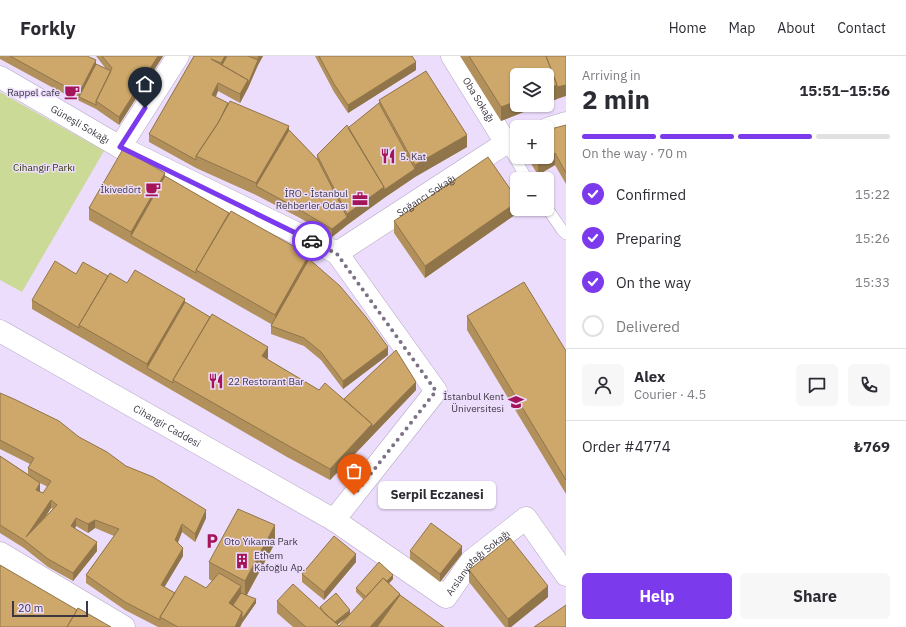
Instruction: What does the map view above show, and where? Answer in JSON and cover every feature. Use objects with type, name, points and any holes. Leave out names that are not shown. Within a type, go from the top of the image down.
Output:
[{"type":"street","points":[[120,147],[178,56]]},
{"type":"street","name":"Oba Sokağı","points":[[452,56],[510,138]]},
{"type":"street","name":"Güneşli Sokağı","points":[[0,76],[120,147],[337,254],[436,391],[334,520]]},
{"type":"street","points":[[554,127],[566,123]]},
{"type":"street","name":"Soğancı Sokağı","points":[[337,254],[510,142]]},
{"type":"street","name":"Cihangir Caddesi","points":[[0,331],[334,520]]},
{"type":"street","name":"Arslanyatağı Sokağı","points":[[334,520],[446,597],[471,561],[526,518],[566,575]]},
{"type":"street","points":[[0,553],[124,627]]},
{"type":"lane","points":[[552,216],[566,234]]},
{"type":"green space","name":"Cihangir Parkı","points":[[0,92],[104,151],[22,292],[0,280]]},
{"type":"building","points":[[10,56],[87,56],[96,60],[79,93]]},
{"type":"building","points":[[102,56],[158,56],[119,117],[96,101],[112,68]]},
{"type":"building","points":[[194,56],[225,56],[221,63],[211,59],[248,80],[240,94],[218,83],[212,95],[228,103],[218,123],[196,156],[196,160],[149,134]]},
{"type":"building","points":[[227,56],[248,56],[258,60],[248,84],[248,80],[222,65]]},
{"type":"building","points":[[319,56],[412,56],[416,62],[348,105],[334,84]]},
{"type":"building","points":[[469,56],[546,56],[551,68],[510,68],[510,104],[501,107]]},
{"type":"building","points":[[546,56],[566,56],[566,85],[557,87],[554,77],[554,68],[551,68]]},
{"type":"building","points":[[96,64],[111,71],[96,101],[96,105],[79,97]]},
{"type":"building","points":[[426,71],[467,135],[415,165],[379,100]]},
{"type":"building","points":[[554,77],[557,85],[554,86]]},
{"type":"building","points":[[230,101],[289,126],[256,183],[196,156],[218,123]]},
{"type":"building","points":[[379,103],[415,169],[384,190],[384,187],[348,128]]},
{"type":"building","points":[[347,125],[384,187],[347,214],[317,155]]},
{"type":"building","points":[[566,125],[566,173],[554,154],[554,128]]},
{"type":"building","points":[[289,130],[318,160],[347,217],[332,229],[256,186]]},
{"type":"building","points":[[123,149],[165,173],[131,232],[89,208]]},
{"type":"building","points":[[488,157],[510,189],[510,207],[425,266],[394,221]]},
{"type":"building","points":[[165,176],[229,213],[196,270],[196,273],[131,236]]},
{"type":"building","points":[[231,211],[309,255],[275,315],[196,270]]},
{"type":"building","points":[[309,259],[340,286],[366,317],[388,347],[343,381],[321,352],[304,338],[271,326]]},
{"type":"building","points":[[55,261],[76,274],[83,262],[108,276],[79,325],[79,328],[32,300]]},
{"type":"building","points":[[135,270],[185,299],[147,364],[79,325],[110,273],[127,283]]},
{"type":"building","points":[[524,282],[566,351],[566,480],[467,316]]},
{"type":"building","points":[[185,302],[210,317],[173,380],[173,383],[147,368]]},
{"type":"building","points":[[212,314],[268,347],[262,356],[319,390],[325,383],[372,424],[330,469],[173,380]]},
{"type":"building","points":[[396,350],[416,382],[372,427],[372,424],[344,399]]},
{"type":"building","points":[[0,393],[59,421],[79,437],[107,452],[126,466],[153,477],[206,510],[195,534],[182,524],[175,540],[183,548],[161,585],[175,593],[160,617],[160,620],[125,602],[86,575],[119,529],[95,520],[88,524],[76,518],[71,526],[97,542],[73,573],[48,559],[24,540],[0,525],[0,456],[40,483],[36,490],[43,493],[51,481],[28,468],[34,458],[0,440]],"holes":[[[51,500],[57,505],[26,537]]]},
{"type":"building","points":[[238,509],[275,525],[245,581],[209,562]]},
{"type":"building","points":[[431,523],[462,546],[440,574],[410,551]]},
{"type":"building","points":[[334,536],[356,554],[324,592],[302,574]]},
{"type":"building","points":[[510,538],[548,586],[508,619],[469,570]]},
{"type":"building","points":[[379,562],[393,575],[387,581],[383,578],[366,597],[356,588]]},
{"type":"building","points":[[0,565],[77,610],[67,627],[0,627]]},
{"type":"building","points":[[219,573],[241,586],[229,603],[242,612],[235,627],[178,627],[160,617],[185,576],[206,588]]},
{"type":"building","points":[[383,578],[400,594],[370,627],[306,627],[277,601],[293,584],[339,626]]},
{"type":"building","points":[[241,593],[256,599],[242,619],[242,612],[233,605]]},
{"type":"building","points":[[336,593],[350,610],[335,622],[325,614],[320,607]]},
{"type":"building","points":[[400,595],[444,627],[377,627]]},
{"type":"building","points":[[566,605],[566,627],[534,627]]},
{"type":"building","points":[[78,608],[111,627],[67,627]]},
{"type":"way so far","points":[[312,241],[337,254],[436,391],[354,495]]},
{"type":"place","name":"Rappel cafe","points":[[72,92]]},
{"type":"place","name":"5. Kat","points":[[388,156]]},
{"type":"place","name":"İkivedört","points":[[153,189]]},
{"type":"place","name":"İRO - İstanbul Rehberler Odası","points":[[360,199]]},
{"type":"place","name":"22 Restorant Bar","points":[[216,381]]},
{"type":"place","name":"İstanbul Kent Üniversitesi","points":[[516,402]]},
{"type":"place","name":"Serpil Eczanesi","points":[[354,495]]},
{"type":"place","name":"Oto Yıkama Park","points":[[212,541]]},
{"type":"place","name":"Ethem Kafoğlu Ap.","points":[[242,561]]},
{"type":"route","points":[[145,108],[120,147],[312,241]]}]
